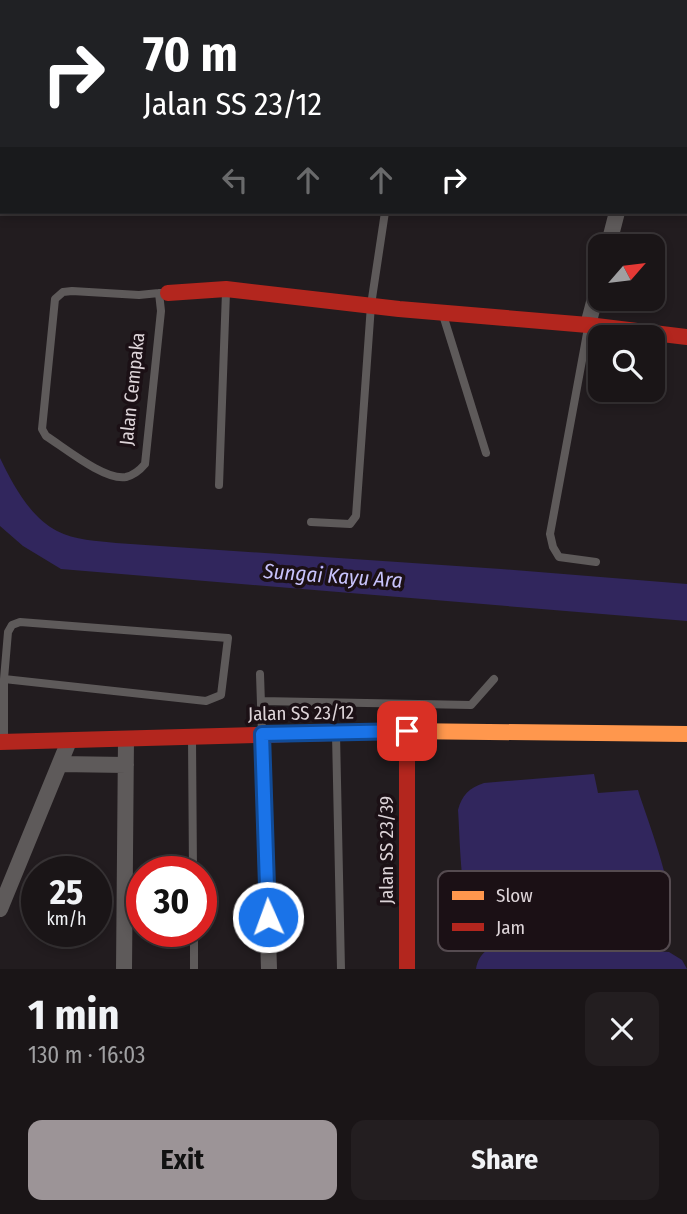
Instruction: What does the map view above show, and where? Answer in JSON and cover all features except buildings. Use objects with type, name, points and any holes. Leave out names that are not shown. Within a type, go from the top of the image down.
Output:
[{"type":"street","points":[[611,234],[616,214]]},
{"type":"street","name":"Jalan Cempaka","points":[[164,293],[226,289],[443,313],[588,325]]},
{"type":"street","points":[[588,325],[591,312]]},
{"type":"street","name":"Jalan Cempaka","points":[[665,334],[687,337]]},
{"type":"street","name":"Jalan SS 23/12","points":[[2,742],[407,731],[687,734]]},
{"type":"street","name":"Jalan SS 23/39","points":[[407,731],[407,969]]},
{"type":"street","points":[[262,734],[270,969]]},
{"type":"street","points":[[124,969],[126,739]]},
{"type":"street","points":[[0,909],[69,741]]},
{"type":"street","points":[[60,764],[126,765]]},
{"type":"lane","points":[[311,522],[350,524],[356,516],[371,305],[385,214]]},
{"type":"lane","points":[[219,485],[226,289]]},
{"type":"lane","name":"Jalan Cempaka","points":[[72,291],[139,295],[164,293],[145,464],[127,477],[111,477],[46,436],[42,429],[55,299],[63,292],[72,291]]},
{"type":"lane","points":[[443,313],[486,453]]},
{"type":"lane","points":[[588,325],[551,534],[553,547],[559,557],[596,562]]},
{"type":"lane","points":[[2,742],[4,679],[8,632],[12,625],[20,622],[228,638],[221,695],[206,701],[4,679]]},
{"type":"lane","points":[[260,674],[262,734]]},
{"type":"lane","points":[[261,701],[471,705],[494,679]]},
{"type":"lane","points":[[407,704],[407,731]]},
{"type":"lane","points":[[336,733],[341,969]]},
{"type":"lane","points":[[192,736],[193,856]]},
{"type":"lane","points":[[194,947],[194,969]]},
{"type":"water","name":"Sungai Kayu Ara","points":[[0,458],[31,509],[47,525],[78,538],[116,543],[687,584],[687,621],[61,569],[23,546],[0,526]]},
{"type":"water","points":[[594,774],[598,793],[638,790],[664,871],[461,871],[458,810],[464,796],[484,783]]},
{"type":"water","points":[[486,951],[654,951],[669,952],[682,960],[687,969],[476,969]]},
{"type":"traffic: slow","points":[[403,731],[687,734]]},
{"type":"traffic: jam","points":[[168,293],[226,289],[687,337]]},
{"type":"traffic: jam","points":[[0,742],[403,731]]},
{"type":"traffic: jam","points":[[407,731],[407,969]]},
{"type":"route","points":[[268,917],[262,734],[407,731]]}]
